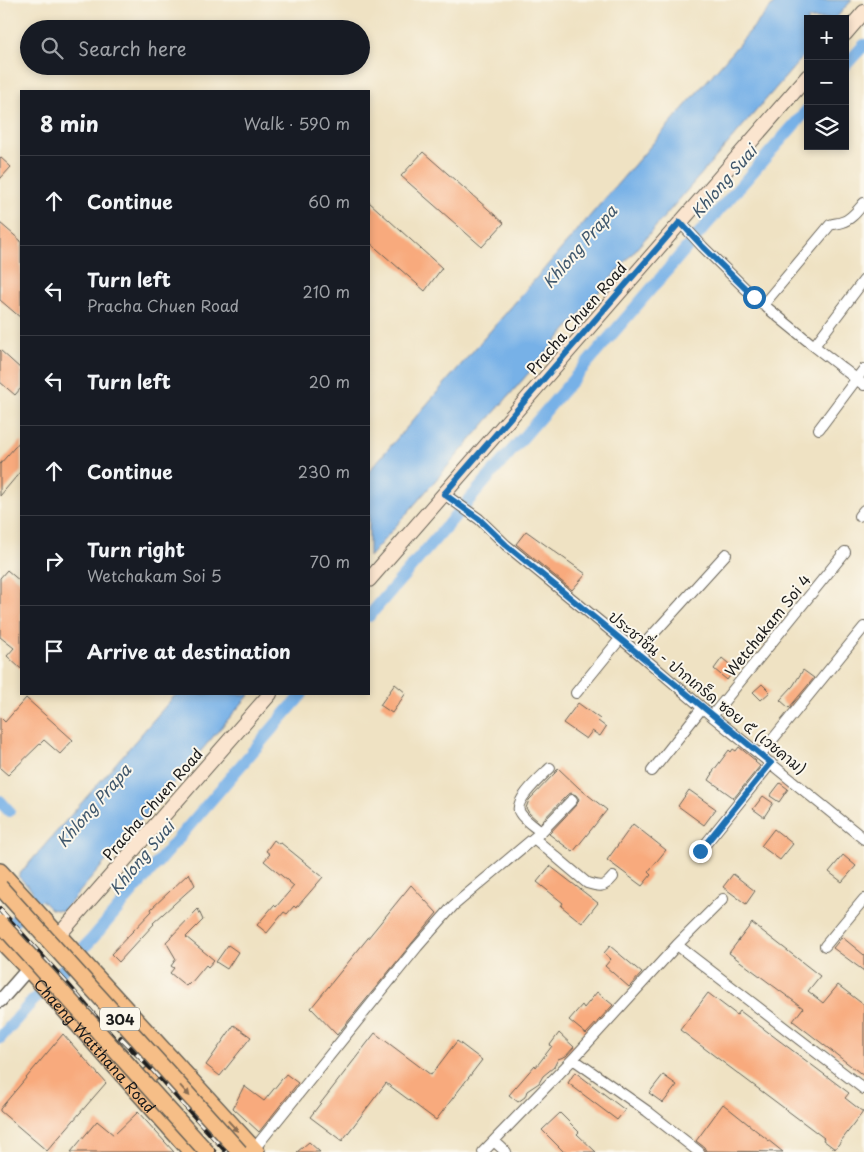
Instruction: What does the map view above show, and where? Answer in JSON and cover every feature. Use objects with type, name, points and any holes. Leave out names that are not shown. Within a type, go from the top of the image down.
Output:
[{"type":"main road","points":[[849,29],[864,12]]},
{"type":"main road","name":"Pracha Chuen Road","points":[[370,579],[447,496],[683,224],[804,81]]},
{"type":"main road","name":"Pracha Chuen Road","points":[[58,935],[269,695]]},
{"type":"main road","name":"304","points":[[0,871],[170,1057],[250,1149]]},
{"type":"main road","name":"304","points":[[0,886],[250,1149]]},
{"type":"main road","name":"Chaeng Watthana Road","points":[[0,923],[207,1152]]},
{"type":"main road","name":"Chaeng Watthana Road","points":[[0,940],[191,1152]]},
{"type":"main road","points":[[135,1089],[170,1057]]},
{"type":"street","points":[[763,305],[830,225],[851,217],[864,203]]},
{"type":"street","points":[[683,224],[703,247],[763,305],[860,382]]},
{"type":"street","points":[[814,346],[864,280]]},
{"type":"street","points":[[820,430],[860,382],[864,369]]},
{"type":"street","name":"ประชาชื่น - ปากเกร็ด ซอย ๕ (เวชคาม)","points":[[447,496],[479,519],[506,545],[702,708],[864,838]]},
{"type":"street","name":"Wetchakam Soi 4","points":[[712,716],[845,552]]},
{"type":"street","points":[[637,652],[726,554]]},
{"type":"street","points":[[760,755],[864,627]]},
{"type":"street","points":[[576,693],[620,639]]},
{"type":"street","points":[[652,771],[702,708]]},
{"type":"street","points":[[700,851],[771,763]]},
{"type":"street","points":[[550,768],[524,796],[518,806],[519,812],[538,836],[587,883],[598,887],[606,885],[613,877]]},
{"type":"street","points":[[250,1149],[453,906],[538,836],[572,800]]},
{"type":"street","points":[[482,1152],[573,1059],[677,945],[723,899]]},
{"type":"street","points":[[825,946],[864,899]]},
{"type":"street","points":[[677,945],[864,1089]]},
{"type":"street","points":[[0,1001],[28,969]]},
{"type":"street","points":[[573,1059],[647,1111],[699,1152]]},
{"type":"street","points":[[494,1141],[506,1152]]},
{"type":"water","points":[[777,0],[852,0],[839,15],[804,15],[804,56],[370,556],[370,470]]},
{"type":"water","points":[[175,695],[249,695],[63,911],[50,909],[18,876]]},
{"type":"building","points":[[423,152],[504,223],[482,247],[401,176]]},
{"type":"building","points":[[0,157],[11,167],[0,179]]},
{"type":"building","points":[[370,203],[442,268],[425,291],[370,243]]},
{"type":"building","points":[[0,223],[20,240],[20,317],[0,300]]},
{"type":"building","points":[[0,350],[20,368],[20,389],[15,395],[0,382]]},
{"type":"building","points":[[20,441],[20,472],[0,496],[0,464]]},
{"type":"building","points":[[526,531],[586,574],[572,590],[516,544]]},
{"type":"building","points":[[7,570],[20,581],[20,668],[7,656],[14,648],[0,637],[0,578]]},
{"type":"building","points":[[722,658],[735,669],[727,680],[714,669]]},
{"type":"building","points":[[803,670],[814,678],[789,708],[780,700],[793,686]]},
{"type":"building","points":[[395,684],[406,693],[392,713],[380,705]]},
{"type":"building","points":[[762,684],[770,692],[761,700],[753,692]]},
{"type":"building","points":[[26,698],[73,740],[60,754],[44,740],[8,775],[0,768],[0,717],[5,722]]},
{"type":"building","points":[[578,703],[600,719],[598,721],[606,727],[600,736],[592,731],[586,739],[563,723]]},
{"type":"building","points":[[739,747],[760,766],[734,798],[709,780],[711,774],[729,750],[731,752],[733,749],[736,751]]},
{"type":"building","points":[[558,768],[579,788],[607,810],[573,852],[549,834],[577,804],[579,799],[576,795],[571,793],[567,795],[540,823],[526,808],[529,800]]},
{"type":"building","points":[[780,783],[788,789],[779,802],[770,796]]},
{"type":"building","points":[[689,790],[716,809],[704,825],[678,806]]},
{"type":"building","points":[[763,796],[773,803],[764,817],[753,809]]},
{"type":"building","points":[[633,824],[666,850],[648,872],[651,875],[642,886],[607,860]]},
{"type":"building","points":[[774,829],[793,844],[780,860],[761,846]]},
{"type":"building","points":[[274,840],[279,844],[281,843],[323,877],[296,908],[294,906],[287,914],[284,912],[267,933],[257,925],[294,886],[264,861],[270,854],[266,851]]},
{"type":"building","points":[[843,855],[856,866],[842,882],[829,872]]},
{"type":"building","points":[[550,866],[598,903],[582,923],[561,906],[563,903],[537,882]]},
{"type":"building","points":[[189,873],[195,885],[153,923],[119,962],[111,954],[152,911],[151,909]]},
{"type":"building","points":[[733,874],[755,891],[746,904],[723,887]]},
{"type":"building","points":[[411,885],[437,913],[337,1035],[311,1008]]},
{"type":"building","points":[[198,909],[203,920],[186,937],[214,960],[208,967],[206,965],[191,983],[186,986],[170,973],[174,968],[171,966],[176,959],[166,942]]},
{"type":"building","points":[[752,923],[820,976],[808,991],[823,1003],[838,985],[864,1005],[864,1076],[793,1021],[803,1008],[729,953]]},
{"type":"building","points":[[842,937],[864,955],[864,971],[833,948]]},
{"type":"building","points":[[228,945],[238,952],[227,969],[216,962]]},
{"type":"building","points":[[610,946],[642,973],[629,987],[605,966],[611,959],[604,953]]},
{"type":"building","points":[[597,992],[613,1005],[586,1034],[569,1020],[582,1005],[584,1008]]},
{"type":"building","points":[[708,993],[737,1015],[740,1011],[849,1093],[845,1098],[863,1112],[835,1149],[823,1140],[824,1138],[680,1030]]},
{"type":"building","points":[[234,1025],[251,1037],[220,1076],[206,1065]]},
{"type":"building","points":[[375,1033],[431,1075],[457,1041],[482,1060],[436,1120],[386,1083],[342,1141],[310,1117]]},
{"type":"building","points":[[559,1033],[574,1047],[566,1056],[558,1059],[554,1067],[543,1076],[539,1083],[527,1091],[525,1097],[518,1102],[509,1095],[535,1065],[536,1067]]},
{"type":"building","points":[[63,1034],[106,1083],[47,1151],[0,1109]]},
{"type":"building","points":[[575,1072],[625,1110],[617,1120],[568,1083]]},
{"type":"building","points":[[286,1074],[298,1083],[259,1132],[233,1108],[244,1086],[264,1101]]},
{"type":"building","points":[[663,1075],[677,1085],[663,1103],[649,1093]]},
{"type":"building","points":[[723,1104],[783,1152],[706,1151],[696,1141]]},
{"type":"building","points":[[138,1112],[174,1152],[71,1152],[97,1121],[114,1135]]},
{"type":"building","points":[[560,1113],[579,1132],[577,1134],[596,1152],[564,1152],[542,1130]]},
{"type":"building","points":[[309,1142],[320,1152],[297,1152]]},
{"type":"waterway","name":"Khlong Suai","points":[[849,62],[864,45]]},
{"type":"waterway","name":"Khlong Suai","points":[[370,615],[804,114]]},
{"type":"waterway","name":"Khlong Suai","points":[[0,1038],[92,939],[301,695]]},
{"type":"waterway","points":[[0,801],[9,811]]},
{"type":"waterway","name":"Khlong Prapa","points":[[0,937],[48,883]]},
{"type":"railway","points":[[0,910],[214,1152]]},
{"type":"railway","points":[[121,1038],[153,1070],[227,1152]]},
{"type":"route","points":[[700,851],[771,763],[506,545],[479,519],[444,494],[680,222],[754,297]]}]
